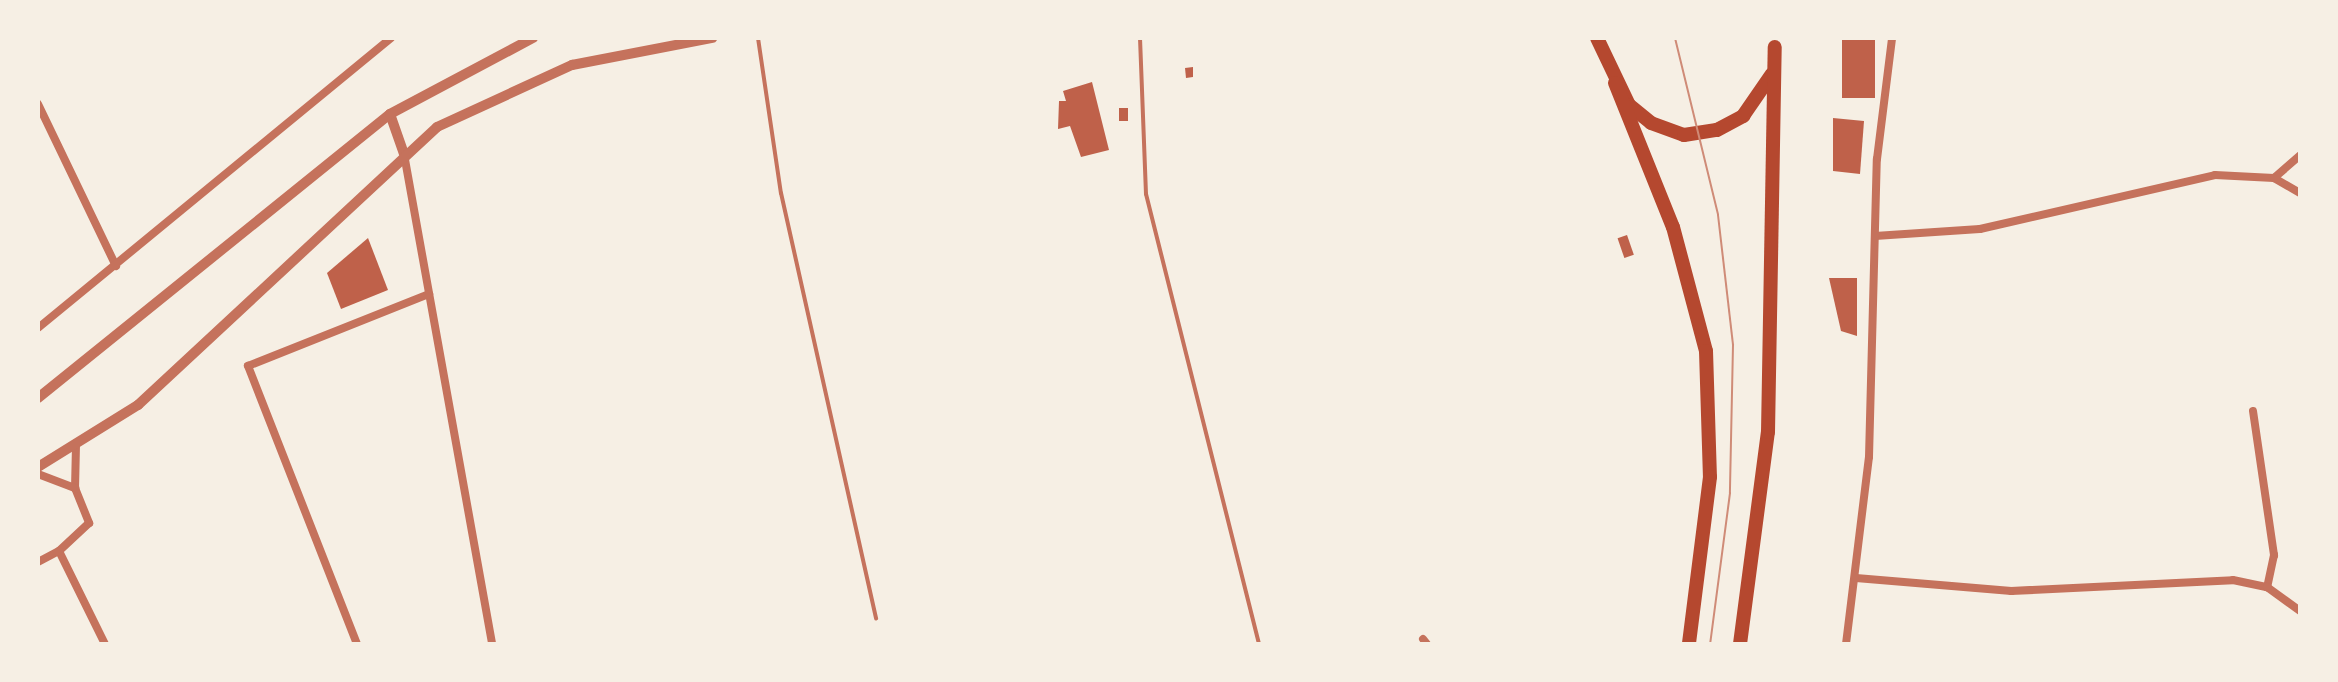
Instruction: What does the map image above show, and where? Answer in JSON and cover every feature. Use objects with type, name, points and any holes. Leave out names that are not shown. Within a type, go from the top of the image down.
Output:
[{"type":"main road","points":[[1597,38],[1673,227],[1706,351],[1710,477],[1689,644]]},
{"type":"main road","points":[[1615,83],[1634,111],[1659,127],[1710,132],[1757,102],[1771,78],[1775,42]]},
{"type":"main road","points":[[1740,644],[1769,416],[1775,42]]},
{"type":"street","points":[[38,328],[391,38]]},
{"type":"street","points":[[38,398],[390,114],[533,38]]},
{"type":"street","points":[[38,467],[76,445],[155,390],[404,154],[453,117],[535,78],[623,50],[712,38]]},
{"type":"street","points":[[1846,644],[1856,578],[1871,416],[1875,236],[1892,38]]},
{"type":"street","points":[[38,104],[116,266]]},
{"type":"street","points":[[390,114],[404,154],[492,644]]},
{"type":"street","points":[[2274,178],[2300,155]]},
{"type":"street","points":[[1875,236],[1980,229],[2215,175],[2274,178],[2300,193]]},
{"type":"street","points":[[357,644],[248,366],[429,294]]},
{"type":"street","points":[[2253,411],[2274,555],[2267,587]]},
{"type":"street","points":[[38,562],[59,551],[89,523],[75,488],[76,445]]},
{"type":"street","points":[[38,474],[75,488]]},
{"type":"street","points":[[59,551],[105,644]]},
{"type":"street","points":[[1856,578],[1965,591],[2211,580],[2267,587],[2300,611]]},
{"type":"lane","points":[[758,38],[781,193],[876,619]]},
{"type":"lane","points":[[1140,38],[1146,194],[1259,644]]},
{"type":"building","points":[[1842,38],[1875,38],[1875,98],[1842,98]]},
{"type":"building","points":[[1193,67],[1193,77],[1186,78],[1185,68]]},
{"type":"building","points":[[1092,82],[1109,150],[1081,157],[1070,126],[1058,129],[1059,101],[1066,101],[1063,91]]},
{"type":"building","points":[[1119,108],[1128,108],[1128,121],[1119,121]]},
{"type":"building","points":[[1833,118],[1864,121],[1860,174],[1833,171]]},
{"type":"building","points":[[1627,235],[1634,255],[1624,258],[1618,238]]},
{"type":"building","points":[[368,238],[388,290],[341,309],[327,273]]},
{"type":"building","points":[[1829,278],[1857,278],[1857,336],[1841,331]]},
{"type":"tram line","points":[[1675,38],[1718,215],[1733,345],[1730,493],[1710,644]]}]
